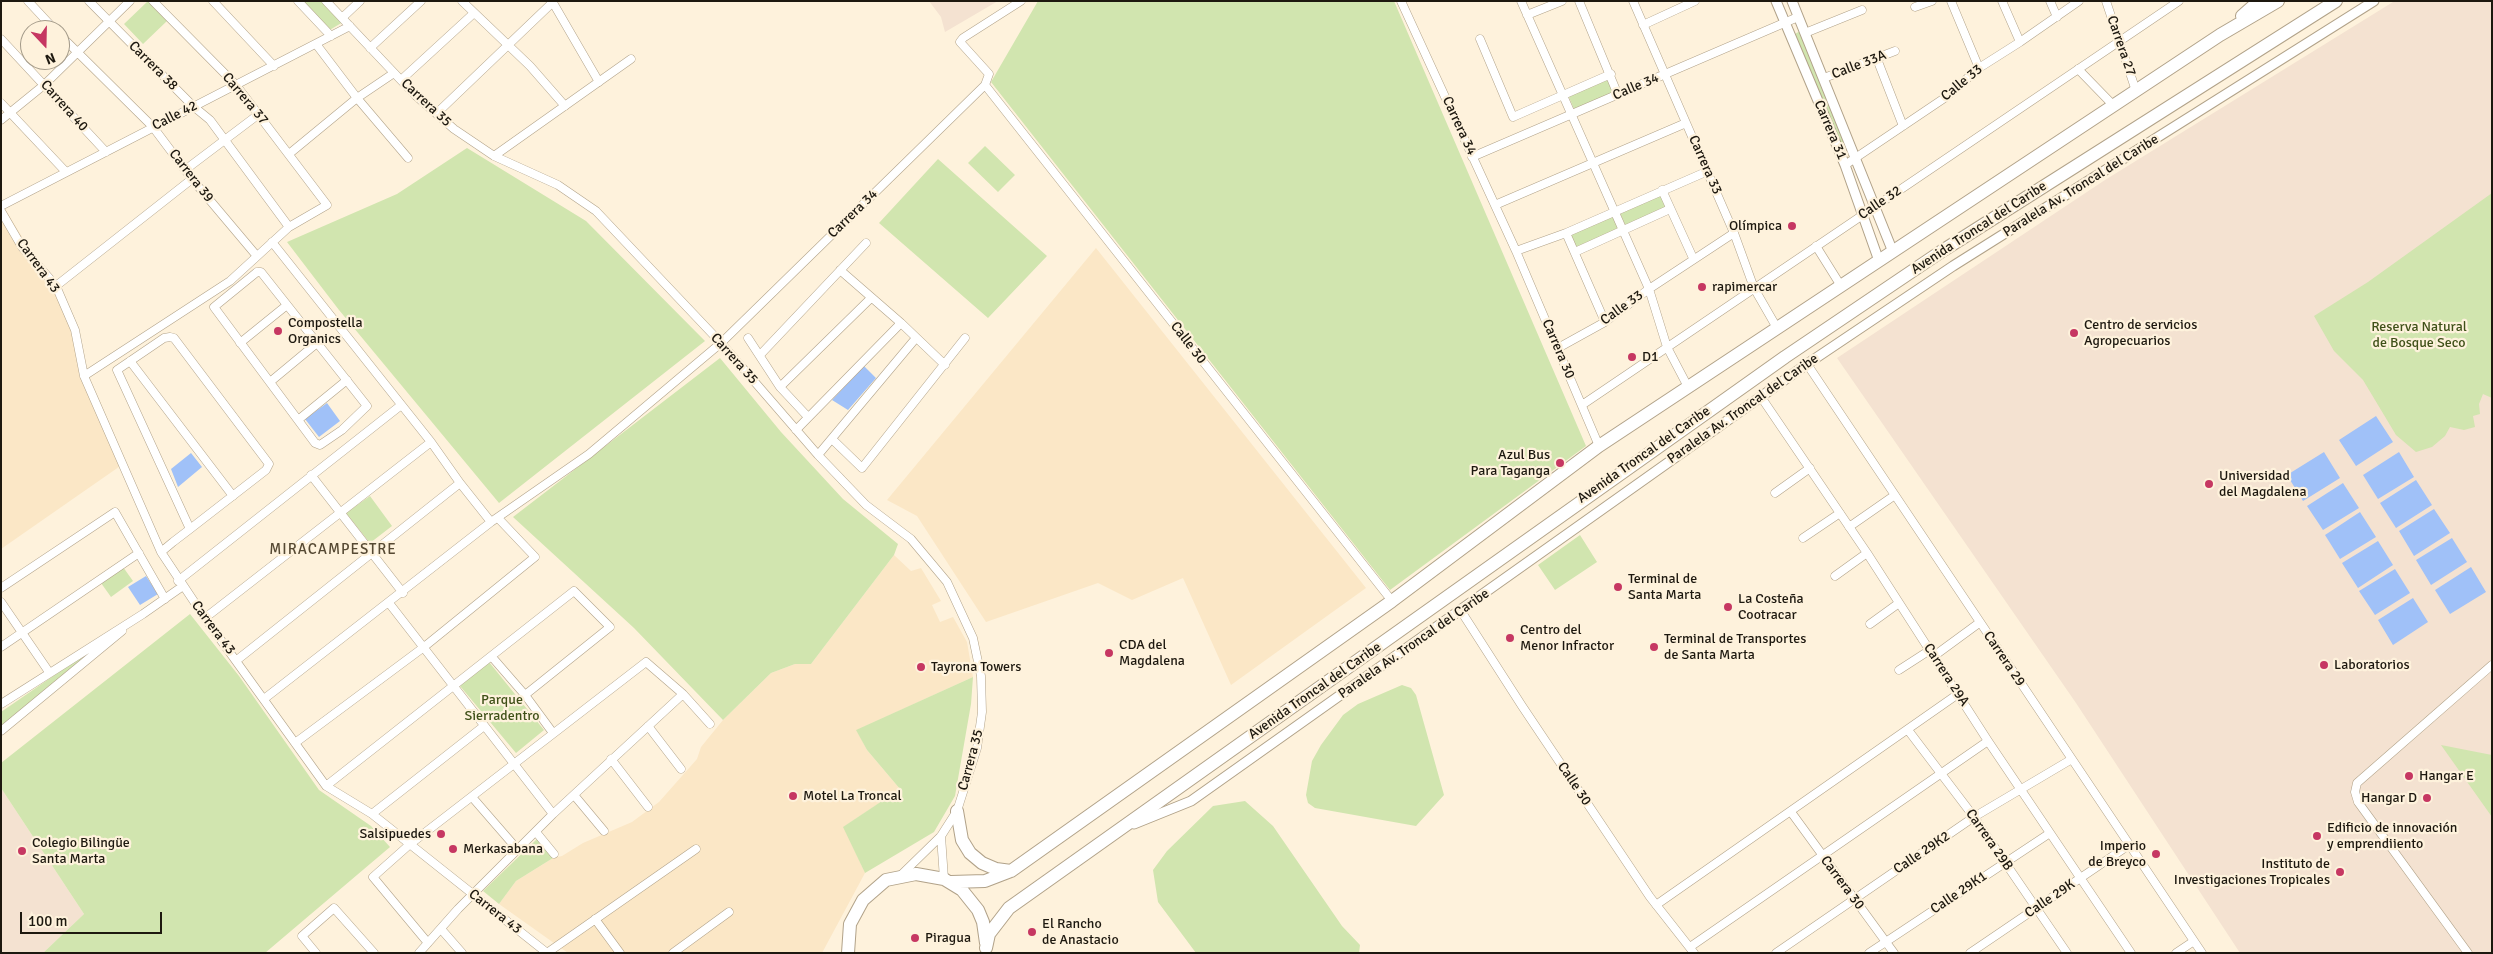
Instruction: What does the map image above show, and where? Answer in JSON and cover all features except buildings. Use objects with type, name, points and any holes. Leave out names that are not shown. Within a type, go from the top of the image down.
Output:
[{"type":"highway","points":[[2220,34],[2259,1]]},
{"type":"highway","name":"Avenida Troncal del Caribe","points":[[901,875],[930,875],[948,881],[985,881],[1012,870],[1392,601],[1599,446],[2220,34],[2278,1]]},
{"type":"highway","name":"Avenida Troncal del Caribe","points":[[985,950],[989,934],[1009,908],[1785,356],[1942,251],[2336,1]]},
{"type":"highway","points":[[957,811],[962,840],[970,853],[982,863],[996,869],[1012,870]]},
{"type":"highway","points":[[840,953],[850,924],[862,900],[886,880],[901,875]]},
{"type":"highway","points":[[948,881],[966,894],[978,910],[986,935],[985,950]]},
{"type":"highway","points":[[848,953],[850,924]]},
{"type":"street","points":[[28,1],[46,20]]},
{"type":"street","name":"Carrera 38","points":[[89,1],[193,106],[210,120],[289,226]]},
{"type":"street","points":[[1,120],[44,85],[110,23],[130,1]]},
{"type":"street","name":"Carrera 37","points":[[153,1],[236,85],[327,205],[289,226]]},
{"type":"street","points":[[213,1],[274,66]]},
{"type":"street","points":[[298,1],[330,36]]},
{"type":"street","name":"Carrera 35","points":[[326,1],[400,80],[454,129],[494,156],[558,185],[596,211],[721,343],[818,455],[866,505],[911,539],[947,582],[973,638],[981,676],[982,712],[977,748],[957,811],[941,836],[901,875]]},
{"type":"street","points":[[342,18],[360,1]]},
{"type":"street","points":[[370,48],[421,1]]},
{"type":"street","points":[[462,1],[530,66],[565,106]]},
{"type":"street","points":[[985,85],[990,74],[960,42],[963,38],[1021,1]]},
{"type":"street","name":"Carrera 34","points":[[1402,1],[1516,251]]},
{"type":"street","points":[[1521,1],[1562,97],[1649,289],[1667,347],[1688,388]]},
{"type":"street","points":[[1527,15],[1562,1]]},
{"type":"street","points":[[1579,1],[1611,74],[1618,95]]},
{"type":"street","name":"Carrera 33","points":[[1633,1],[1734,232],[1754,288],[1777,328]]},
{"type":"street","points":[[1644,25],[1695,1]]},
{"type":"street","name":"Carrera 31","points":[[1776,1],[1845,165],[1864,214],[1879,261]]},
{"type":"street","name":"Carrera 31","points":[[1792,1],[1893,252]]},
{"type":"street","points":[[1916,7],[1932,1]]},
{"type":"street","points":[[1951,1],[1979,68]]},
{"type":"street","points":[[2002,1],[2020,42]]},
{"type":"street","points":[[2050,1],[2056,17]]},
{"type":"street","name":"Calle 33","points":[[1845,165],[1856,160],[1946,96],[1979,68],[2079,1]]},
{"type":"street","name":"Carrera 27","points":[[2106,1],[2136,91]]},
{"type":"street","name":"Calle 32","points":[[1582,405],[2179,1]]},
{"type":"street","name":"Paralela Av. Troncal del Caribe","points":[[1123,828],[1191,801],[1461,611],[1713,429],[1808,364],[1953,266],[2374,1]]},
{"type":"street","points":[[437,113],[552,2],[599,82]]},
{"type":"street","points":[[1805,33],[1862,10]]},
{"type":"street","points":[[400,80],[474,13]]},
{"type":"street","name":"Calle 34","points":[[1472,157],[1666,75],[1798,16]]},
{"type":"street","name":"Calle 42","points":[[1,206],[350,26]]},
{"type":"street","name":"Carrera 40","points":[[1,39],[106,152]]},
{"type":"street","points":[[1480,39],[1513,116],[1562,97],[1611,74]]},
{"type":"street","points":[[316,44],[357,98],[408,158]]},
{"type":"street","name":"Carrera 39","points":[[70,46],[153,127],[192,179],[256,255]]},
{"type":"street","name":"Calle 33A","points":[[1824,78],[1895,51]]},
{"type":"street","points":[[1877,58],[1904,126]]},
{"type":"street","points":[[494,156],[632,59]]},
{"type":"street","points":[[2078,69],[2113,106]]},
{"type":"street","points":[[289,154],[357,98],[394,73]]},
{"type":"street","name":"Carrera 34","points":[[264,699],[495,520],[589,454],[721,343],[985,85]]},
{"type":"street","name":"Calle 30","points":[[985,85],[1392,601]]},
{"type":"street","points":[[1,103],[66,172]]},
{"type":"street","points":[[185,170],[259,114]]},
{"type":"street","points":[[1494,205],[1686,123]]},
{"type":"street","points":[[1516,251],[1566,233],[1708,171]]},
{"type":"street","points":[[56,286],[192,179]]},
{"type":"street","points":[[1662,190],[1693,258]]},
{"type":"street","points":[[1575,252],[1623,232],[1670,209]]},
{"type":"street","name":"Carrera 43","points":[[1,211],[22,247],[56,286],[74,330],[84,376],[161,552],[180,584],[237,660],[326,786],[372,814],[547,953]]},
{"type":"street","points":[[84,376],[230,282],[256,255],[289,226]]},
{"type":"street","name":"Calle 33","points":[[1558,348],[1605,322],[1693,258],[1734,232]]},
{"type":"street","points":[[1566,233],[1605,322]]},
{"type":"street","points":[[272,242],[400,406],[431,442],[460,483],[495,520],[535,557],[424,647],[295,743]]},
{"type":"street","points":[[760,355],[866,243]]},
{"type":"street","points":[[1816,246],[1842,286]]},
{"type":"street","name":"Carrera 30","points":[[1516,251],[1599,446]]},
{"type":"street","points":[[840,270],[901,323],[945,365]]},
{"type":"street","points":[[259,272],[287,305],[367,408],[342,430],[318,445],[240,343],[214,305],[259,272]]},
{"type":"street","points":[[780,387],[871,298]]},
{"type":"street","points":[[240,343],[287,305]]},
{"type":"street","points":[[796,430],[901,323]]},
{"type":"street","points":[[161,552],[266,470],[269,464],[267,458],[174,338],[164,338],[120,367],[118,374],[190,529]]},
{"type":"street","points":[[748,338],[780,387],[808,417]]},
{"type":"street","points":[[818,455],[916,338]]},
{"type":"street","points":[[832,440],[862,468],[965,338]]},
{"type":"street","points":[[270,382],[317,343]]},
{"type":"street","points":[[130,361],[233,496]]},
{"type":"street","name":"Carrera 29","points":[[1808,364],[1979,623],[2202,953]]},
{"type":"street","points":[[298,420],[347,380]]},
{"type":"street","name":"Carrera 29A","points":[[1761,397],[1867,553],[1988,741],[2131,953]]},
{"type":"street","points":[[1,704],[165,599],[180,584],[311,475],[400,406]]},
{"type":"street","points":[[342,430],[352,443]]},
{"type":"street","points":[[204,618],[431,442]]},
{"type":"street","points":[[1775,493],[1810,468]]},
{"type":"street","points":[[311,475],[403,593]]},
{"type":"street","points":[[237,660],[460,483]]},
{"type":"street","points":[[1849,527],[1895,495]]},
{"type":"street","points":[[1,588],[115,512],[165,599]]},
{"type":"street","points":[[1803,538],[1840,513]]},
{"type":"street","points":[[1,647],[23,634],[139,553]]},
{"type":"street","points":[[1835,576],[1867,553]]},
{"type":"street","points":[[326,786],[453,688],[574,590],[610,627],[526,695]]},
{"type":"street","points":[[1,602],[49,672]]},
{"type":"street","points":[[1870,624],[1899,603]]},
{"type":"street","points":[[389,604],[514,766],[554,814]]},
{"type":"street","name":"Calle 30","points":[[1461,611],[1522,706],[1656,905],[1692,950]]},
{"type":"street","points":[[1,732],[143,614]]},
{"type":"street","points":[[1899,670],[1932,653],[1979,623]]},
{"type":"street","points":[[492,657],[526,695],[554,734]]},
{"type":"street","points":[[428,943],[373,877],[409,845],[514,766],[646,662],[683,694],[710,724]]},
{"type":"street","points":[[2468,953],[2358,802],[2354,792],[2357,783],[2492,665]]},
{"type":"street","points":[[419,953],[473,895],[554,814],[683,694]]},
{"type":"street","points":[[1656,905],[1958,694]]},
{"type":"street","points":[[372,814],[484,726]]},
{"type":"street","points":[[648,726],[681,769]]},
{"type":"street","name":"Carrera 29B","points":[[1908,730],[1974,817],[2067,953]]},
{"type":"street","points":[[1692,950],[1821,855],[1988,741]]},
{"type":"street","points":[[611,759],[648,807]]},
{"type":"street","name":"Calle 29K2","points":[[1776,953],[1974,817],[2020,788],[2072,759]]},
{"type":"street","points":[[574,795],[604,831]]},
{"type":"street","points":[[472,798],[518,850]]},
{"type":"street","name":"Carrera 30","points":[[1791,812],[1894,953]]},
{"type":"street","points":[[536,832],[554,854]]},
{"type":"street","name":"Calle 29K1","points":[[1869,953],[2050,833]]},
{"type":"street","points":[[941,836],[948,881]]},
{"type":"street","name":"Calle 29K","points":[[1970,953],[2129,845]]},
{"type":"street","points":[[547,953],[696,849]]},
{"type":"street","points":[[316,953],[302,936],[334,908],[374,953]]},
{"type":"street","points":[[673,953],[729,912]]},
{"type":"street","points":[[595,919],[620,953]]},
{"type":"street","points":[[441,929],[462,953]]},
{"type":"street","points":[[2176,953],[2194,941]]},
{"type":"shaded area","points":[[929,1],[998,1],[945,32],[941,17]]},
{"type":"shaded area","name":"Universidad del Magdalena","points":[[2492,1],[2492,953],[2240,953],[2076,703],[1837,358],[2105,180],[2393,2]]},
{"type":"shaded area","points":[[1,202],[60,300],[89,377],[126,462],[1,549]]},
{"type":"shaded area","points":[[1096,248],[1366,588],[1231,685],[1183,578],[1132,600],[1098,583],[986,622],[917,516],[887,500]]},
{"type":"shaded area","points":[[894,555],[911,571],[921,568],[941,601],[932,605],[940,622],[953,617],[967,642],[973,677],[857,730],[867,750],[900,789],[844,827],[865,873],[822,953],[568,953],[499,904],[516,881],[553,858],[562,856],[583,843],[632,822],[659,802],[697,759],[701,747],[723,720],[771,673],[795,664],[811,664]]},
{"type":"shaded area","name":"Colegio Bilingüe Santa Marta","points":[[1,788],[84,914],[43,953],[1,953]]},
{"type":"green space","points":[[148,1],[167,21],[143,44],[124,24]]},
{"type":"green space","points":[[299,1],[324,1],[343,22],[328,31]]},
{"type":"green space","points":[[1038,1],[1394,1],[1586,446],[1390,590],[991,82]]},
{"type":"green space","points":[[1800,31],[1848,144],[1841,147],[1795,34]]},
{"type":"green space","points":[[1609,78],[1614,92],[1574,109],[1568,95]]},
{"type":"green space","points":[[985,146],[1015,175],[998,192],[968,163]]},
{"type":"green space","points":[[467,148],[586,221],[705,341],[499,503],[339,310],[287,242],[397,194]]},
{"type":"green space","points":[[938,159],[1047,256],[988,318],[879,223]]},
{"type":"green space","name":"Reserva Natural de Bosque Seco","points":[[2492,193],[2492,398],[2483,394],[2479,404],[2480,414],[2473,416],[2475,427],[2464,430],[2450,427],[2445,436],[2432,447],[2416,452],[2396,435],[2363,380],[2334,351],[2314,316],[2368,282]]},
{"type":"green space","points":[[1661,194],[1667,209],[1626,227],[1619,211]]},
{"type":"green space","points":[[1613,216],[1618,229],[1576,247],[1570,233]]},
{"type":"green space","points":[[720,358],[781,432],[843,499],[898,544],[894,555],[811,664],[795,664],[771,673],[723,720],[634,628],[513,517]]},
{"type":"green space","points":[[370,496],[392,526],[370,543],[346,513]]},
{"type":"green space","points":[[1580,535],[1597,562],[1555,590],[1538,565]]},
{"type":"green space","points":[[123,567],[133,581],[111,597],[101,583]]},
{"type":"green space","points":[[190,614],[239,676],[319,790],[371,826],[390,847],[265,953],[43,953],[84,914],[1,788],[1,763]]},
{"type":"green space","points":[[104,641],[1,726],[1,712]]},
{"type":"green space","name":"Parque Sierradentro","points":[[489,662],[544,730],[516,753],[460,686]]},
{"type":"green space","points":[[973,677],[971,704],[955,796],[934,832],[865,873],[843,827],[900,789],[867,750],[856,730]]},
{"type":"green space","points":[[1402,685],[1411,688],[1416,695],[1444,795],[1416,826],[1315,808],[1308,803],[1306,795],[1312,761],[1343,715],[1358,704]]},
{"type":"green space","points":[[2441,745],[2492,755],[2492,817]]},
{"type":"green space","points":[[1245,801],[1273,826],[1342,926],[1360,945],[1359,953],[1196,953],[1158,902],[1153,870],[1167,851],[1213,806]]},
{"type":"green space","points":[[537,839],[553,858],[516,881],[499,904],[483,891]]},
{"type":"water","points":[[864,366],[876,378],[848,410],[832,400]]},
{"type":"water","points":[[327,403],[340,421],[319,437],[305,419]]},
{"type":"water","points":[[2376,416],[2393,442],[2356,466],[2339,440]]},
{"type":"water","points":[[2324,452],[2340,478],[2303,501],[2287,475]]},
{"type":"water","points":[[2399,452],[2414,477],[2378,499],[2363,475]]},
{"type":"water","points":[[191,453],[202,467],[178,487],[171,469]]},
{"type":"water","points":[[2416,480],[2432,505],[2396,528],[2380,503]]},
{"type":"water","points":[[2343,483],[2359,508],[2323,530],[2307,506]]},
{"type":"water","points":[[2434,509],[2450,533],[2414,556],[2399,531]]},
{"type":"water","points":[[2360,512],[2376,537],[2340,559],[2325,535]]},
{"type":"water","points":[[2452,538],[2467,562],[2431,585],[2416,560]]},
{"type":"water","points":[[2378,541],[2393,565],[2358,588],[2342,563]]},
{"type":"water","points":[[2471,567],[2486,592],[2450,614],[2435,590]]},
{"type":"water","points":[[2395,569],[2410,593],[2375,615],[2359,591]]},
{"type":"water","points":[[146,576],[158,594],[140,605],[128,587]]},
{"type":"water","points":[[2413,598],[2428,622],[2393,645],[2378,620]]},
{"type":"place","name":"Olímpica","points":[[1792,226]]},
{"type":"place","name":"rapimercar","points":[[1702,287]]},
{"type":"place","name":"Compostella Organics","points":[[278,331]]},
{"type":"place","name":"Centro de servicios Agropecuarios","points":[[2074,333]]},
{"type":"place","name":"D1","points":[[1632,357]]},
{"type":"place","name":"Azul Bus Para Taganga","points":[[1560,463]]},
{"type":"place","name":"Universidad del Magdalena","points":[[2209,484]]},
{"type":"place","name":"Terminal de Santa Marta","points":[[1618,587]]},
{"type":"place","name":"La Costeña Cootracar","points":[[1728,607]]},
{"type":"place","name":"Centro del Menor Infractor","points":[[1510,638]]},
{"type":"place","name":"Terminal de Transportes de Santa Marta","points":[[1654,647]]},
{"type":"place","name":"CDA del Magdalena","points":[[1109,653]]},
{"type":"place","name":"Laboratorios","points":[[2324,665]]},
{"type":"place","name":"Tayrona Towers","points":[[921,667]]},
{"type":"place","name":"Hangar E","points":[[2409,776]]},
{"type":"place","name":"Motel La Troncal","points":[[793,796]]},
{"type":"place","name":"Hangar D","points":[[2427,798]]},
{"type":"place","name":"Salsipuedes","points":[[441,834]]},
{"type":"place","name":"Edificio de innovación y emprendiiento","points":[[2317,836]]},
{"type":"place","name":"Merkasabana","points":[[453,849]]},
{"type":"place","name":"Colegio Bilingüe Santa Marta","points":[[22,851]]},
{"type":"place","name":"Imperio de Breyco","points":[[2156,854]]},
{"type":"place","name":"Instituto de Investigaciones Tropicales","points":[[2340,872]]},
{"type":"place","name":"El Rancho de Anastacio","points":[[1032,932]]},
{"type":"place","name":"Piragua","points":[[915,938]]},
{"type":"district","name":"MIRACAMPESTRE","points":[[333,550]]}]
